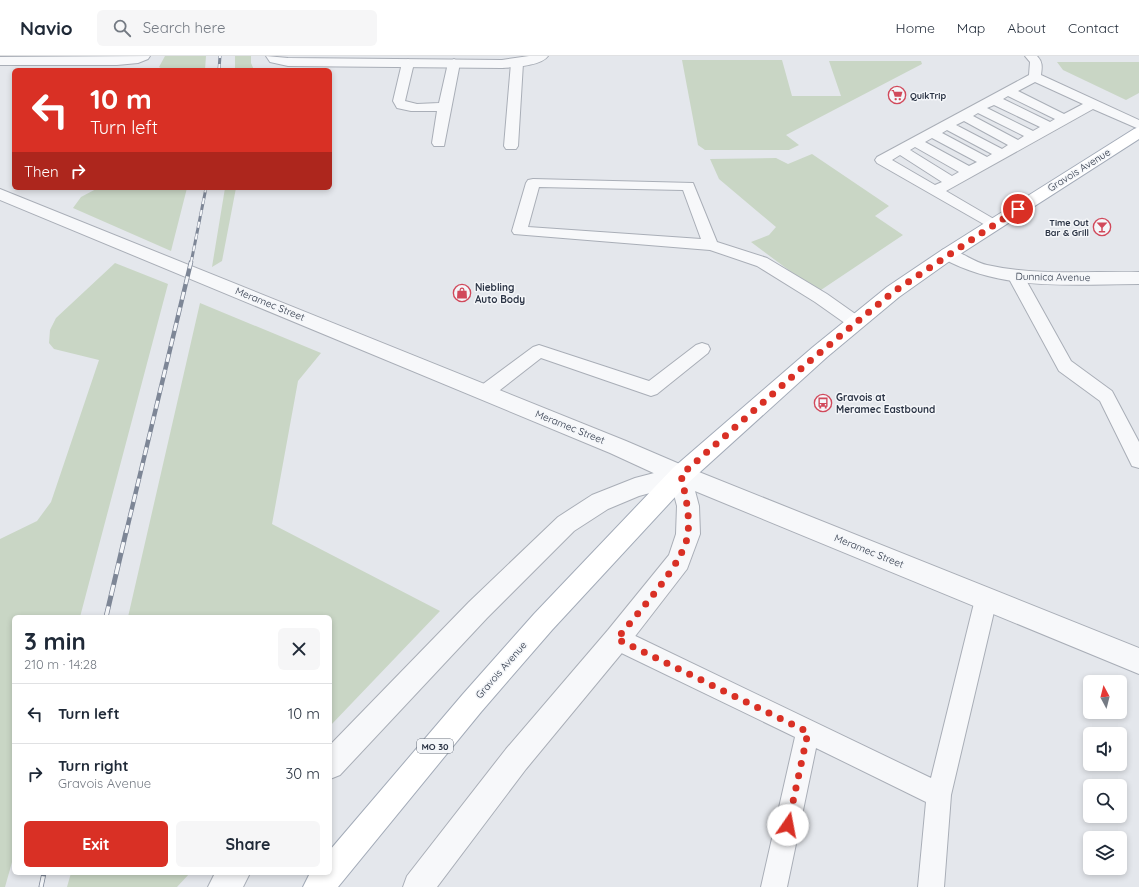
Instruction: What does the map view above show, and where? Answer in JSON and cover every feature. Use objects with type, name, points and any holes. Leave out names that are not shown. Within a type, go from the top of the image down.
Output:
[{"type":"main road","name":"Gravois Avenue","points":[[332,871],[467,709],[543,622],[681,475],[855,322],[893,292],[948,254],[1139,132]]},
{"type":"main road","name":"Gravois Avenue","points":[[318,887],[328,875]]},
{"type":"street","points":[[0,61],[117,61],[133,60],[142,56]]},
{"type":"street","points":[[273,56],[281,62],[454,64],[517,63],[541,56]]},
{"type":"street","name":"Meramec Street","points":[[0,194],[485,392],[618,447],[681,475],[1139,661]]},
{"type":"street","name":"Dunnica Avenue","points":[[948,254],[965,264],[986,271],[1016,277],[1139,278]]},
{"type":"street","points":[[418,887],[516,760],[617,639],[679,561],[688,534],[688,506],[681,475]]},
{"type":"street","name":"Gravois Avenue","points":[[332,763],[478,610],[566,524],[600,502],[635,488],[681,475]]},
{"type":"street","points":[[223,887],[233,875]]},
{"type":"lane","points":[[1031,56],[1036,62],[1035,77]]},
{"type":"lane","points":[[408,63],[400,93],[401,105],[406,107],[444,107]]},
{"type":"lane","points":[[511,146],[517,63]]},
{"type":"lane","points":[[438,143],[444,107],[454,64]]},
{"type":"lane","points":[[994,225],[882,160],[1035,77]]},
{"type":"lane","points":[[1035,77],[1139,125]]},
{"type":"lane","points":[[1022,85],[1078,112]]},
{"type":"lane","points":[[1009,92],[1064,119]]},
{"type":"lane","points":[[994,100],[1050,127]]},
{"type":"lane","points":[[934,191],[1092,104]]},
{"type":"lane","points":[[978,108],[1034,136]]},
{"type":"lane","points":[[964,116],[1018,145]]},
{"type":"lane","points":[[947,125],[1002,154]]},
{"type":"lane","points":[[932,133],[986,162]]},
{"type":"lane","points":[[916,142],[968,172]]},
{"type":"lane","points":[[901,150],[952,182]]},
{"type":"lane","points":[[711,245],[688,186],[533,183],[519,231],[711,245],[762,262],[821,298],[855,322]]},
{"type":"lane","points":[[1016,277],[1065,366],[1106,396],[1139,460]]},
{"type":"lane","points":[[485,392],[539,350],[651,389],[702,349]]},
{"type":"lane","points":[[931,887],[938,795],[986,599]]},
{"type":"lane","points":[[617,639],[938,795]]},
{"type":"lane","points":[[774,887],[808,732]]},
{"type":"green space","points":[[165,56],[206,56],[205,68],[159,67]]},
{"type":"green space","points":[[235,56],[251,56],[251,63],[253,68],[235,68]]},
{"type":"green space","points":[[682,60],[782,60],[792,96],[841,96],[829,61],[921,61],[922,64],[786,135],[799,145],[789,150],[705,150],[698,145]]},
{"type":"green space","points":[[1057,62],[1139,62],[1139,93],[1126,100],[1063,70]]},
{"type":"green space","points":[[812,154],[889,206],[875,216],[903,235],[818,292],[751,242],[769,235],[776,227],[719,179],[710,159],[776,158],[788,164]]},
{"type":"green space","points":[[94,190],[186,190],[171,251],[73,208],[81,197]]},
{"type":"green space","points":[[225,190],[236,190],[222,261],[212,267]]},
{"type":"green space","points":[[115,263],[168,284],[81,615],[12,615],[12,862],[5,887],[0,887],[0,539],[37,521],[51,502],[99,360],[54,349],[49,343],[50,330],[56,318]]},
{"type":"green space","points":[[200,303],[321,353],[298,381],[272,524],[440,611],[332,724],[332,615],[128,615]]},
{"type":"green space","points":[[70,875],[188,875],[177,887],[67,887]]},
{"type":"railway","points":[[219,68],[220,56]]},
{"type":"railway","points":[[191,263],[206,190]]},
{"type":"railway","points":[[126,533],[191,262]]},
{"type":"railway","points":[[106,615],[126,532]]},
{"type":"railway","points":[[41,887],[44,875]]},
{"type":"place","name":"QuikTrip","points":[[897,95]]},
{"type":"place","name":"Time Out Bar & Grill","points":[[1102,227]]},
{"type":"place","name":"Niebling Auto Body","points":[[462,293]]},
{"type":"place","name":"Gravois at Meramec Eastbound","points":[[823,403]]},
{"type":"route","points":[[788,825],[808,732],[617,639],[679,561],[688,534],[688,506],[681,475],[855,322],[893,292],[948,254],[1018,209]]}]
